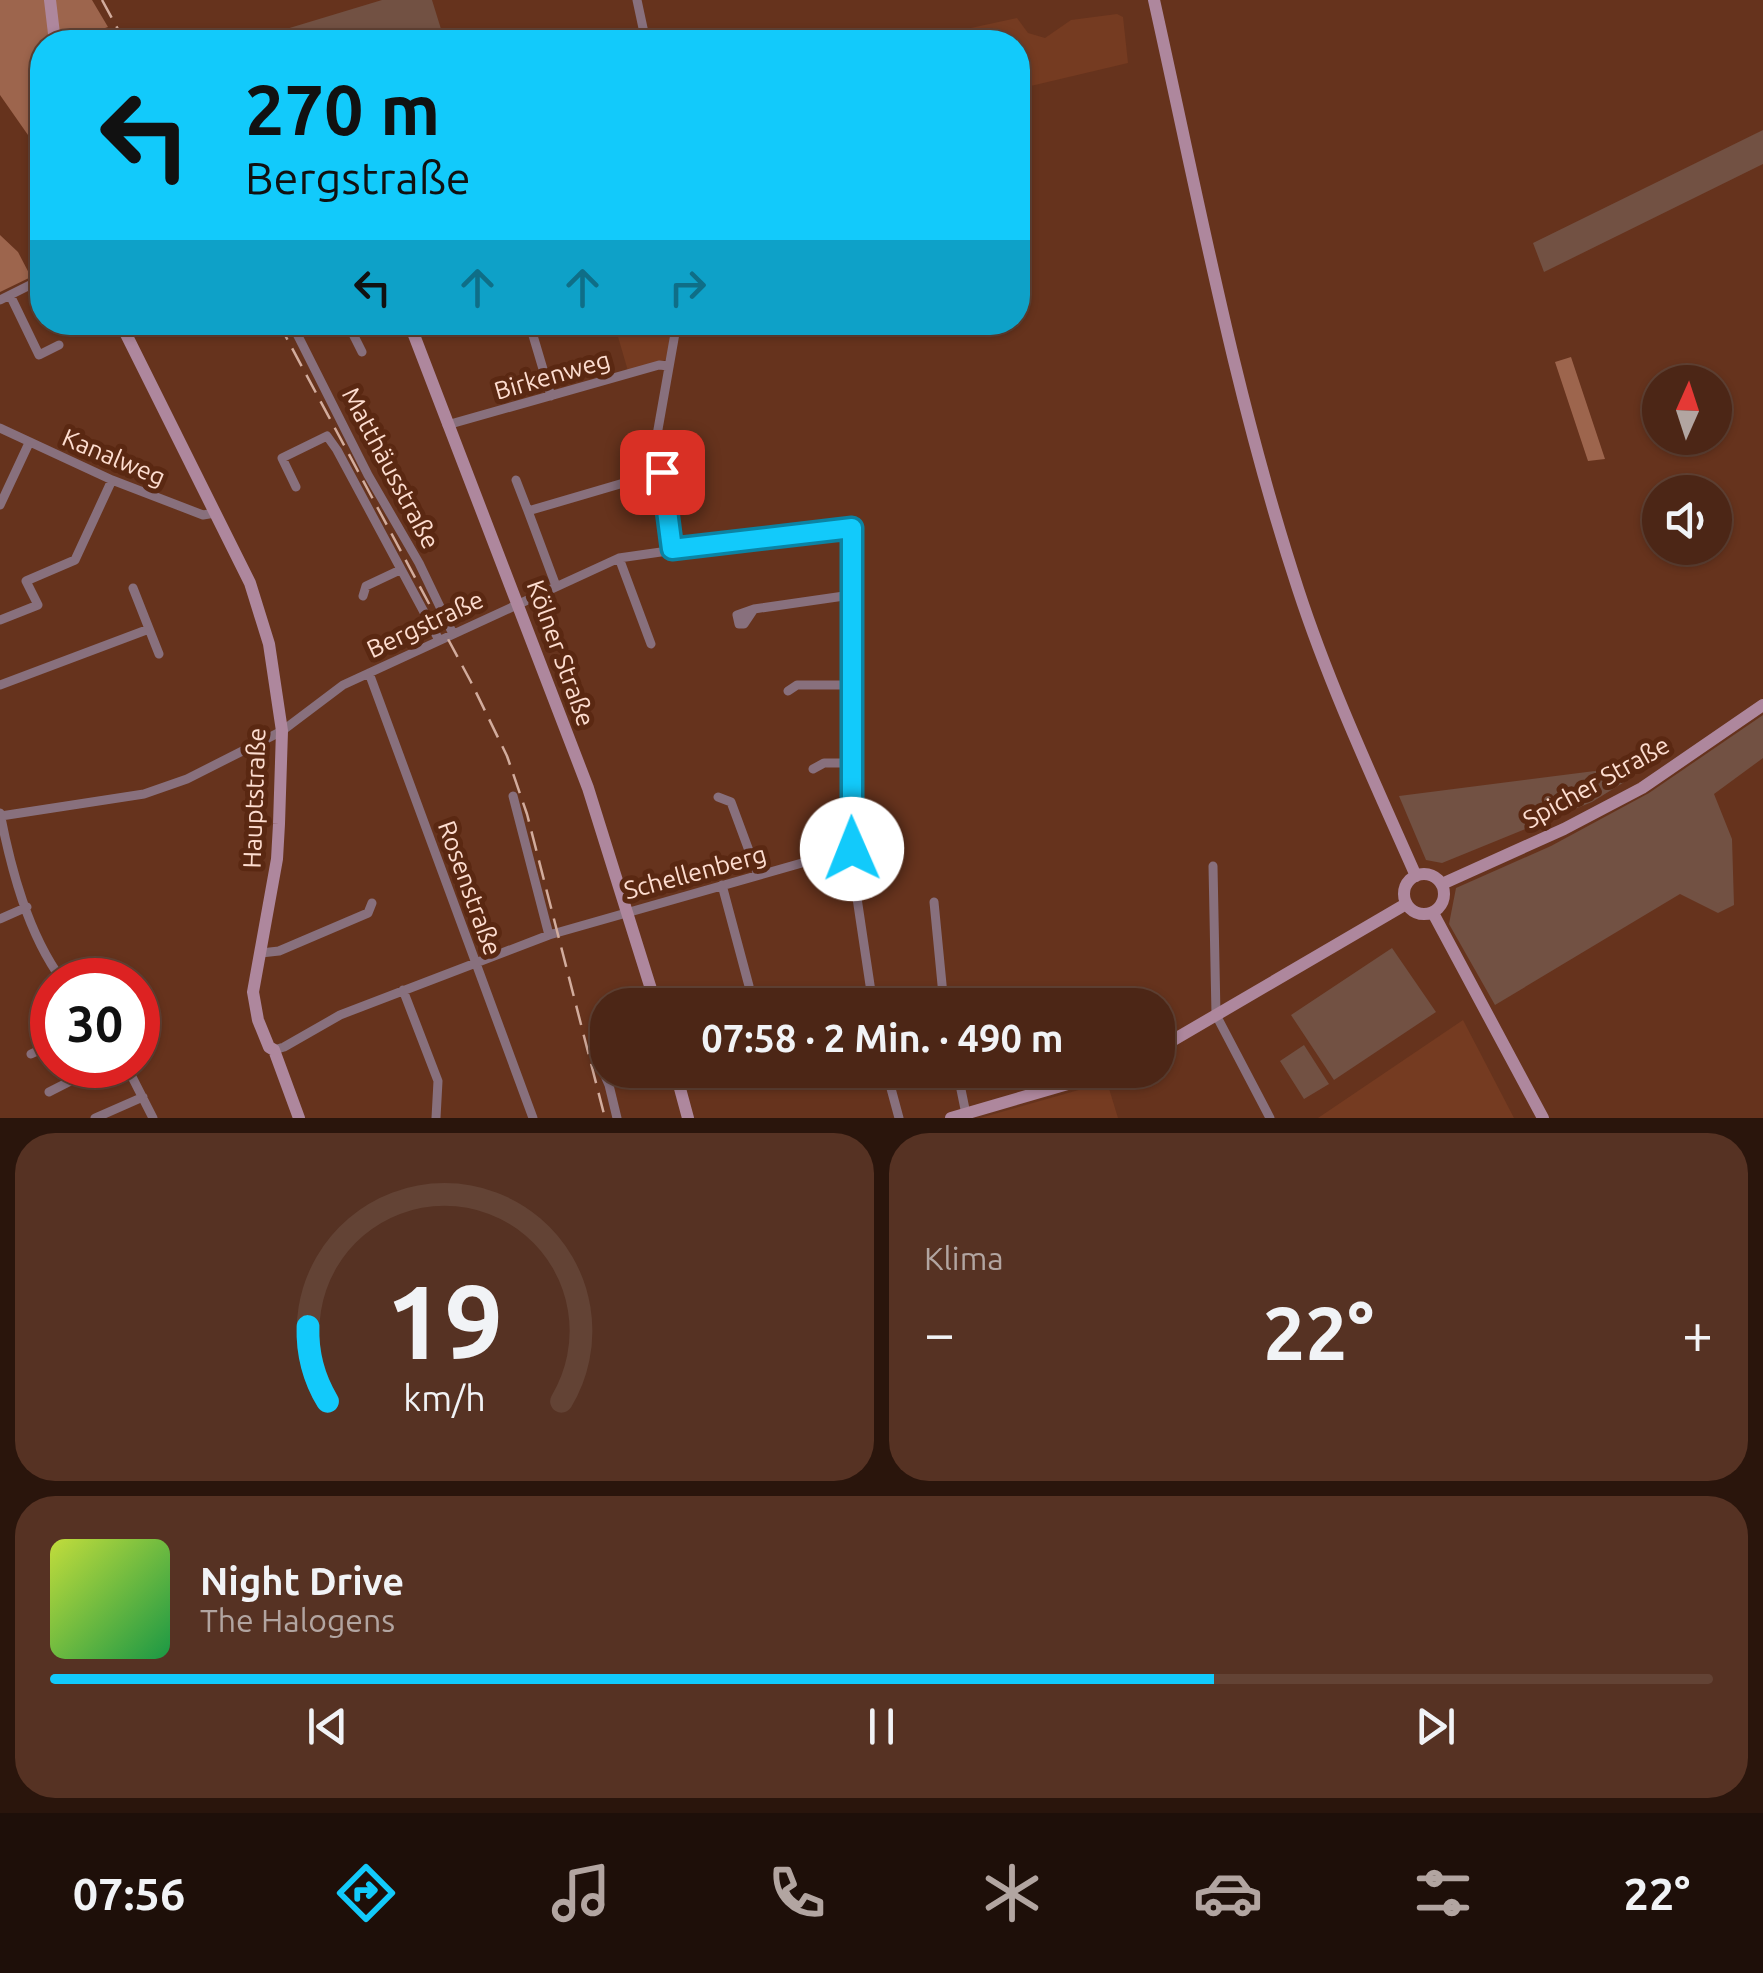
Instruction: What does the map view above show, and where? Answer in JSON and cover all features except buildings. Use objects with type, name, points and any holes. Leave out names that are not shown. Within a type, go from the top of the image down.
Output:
[{"type":"street","points":[[50,0],[54,30]]},
{"type":"street","points":[[637,0],[643,30]]},
{"type":"street","points":[[1154,0],[1227,328],[1288,556],[1322,658],[1362,758],[1416,876]]},
{"type":"street","points":[[30,284],[5,298],[40,354],[59,345]]},
{"type":"street","name":"Hauptstraße","points":[[126,335],[261,612],[282,730],[277,859],[252,992],[255,1010],[298,1118]]},
{"type":"street","name":"Matthäusstraße","points":[[297,335],[453,634]]},
{"type":"street","points":[[353,335],[362,352]]},
{"type":"street","name":"Kölner Straße","points":[[414,335],[588,788],[651,988]]},
{"type":"street","points":[[533,335],[551,396]]},
{"type":"street","points":[[672,549],[657,435],[674,335]]},
{"type":"street","name":"Birkenweg","points":[[447,426],[659,365],[669,366]]},
{"type":"street","name":"Kanalweg","points":[[0,428],[112,480],[203,515],[215,513]]},
{"type":"street","points":[[296,487],[282,458],[327,436],[439,640]]},
{"type":"street","points":[[0,505],[30,443]]},
{"type":"street","points":[[528,511],[662,472]]},
{"type":"street","points":[[0,620],[38,604],[26,580],[75,560],[112,480]]},
{"type":"street","points":[[516,480],[556,586]]},
{"type":"street","name":"Bergstraße","points":[[0,815],[144,794],[187,779],[282,730],[368,672],[620,558],[852,528],[851,595]]},
{"type":"street","points":[[620,558],[651,644]]},
{"type":"street","points":[[363,596],[366,586],[400,570]]},
{"type":"street","points":[[133,588],[159,654]]},
{"type":"street","points":[[754,609],[851,595],[852,849],[871,988]]},
{"type":"street","points":[[0,685],[149,629]]},
{"type":"street","name":"Rosenstraße","points":[[368,672],[532,1118]]},
{"type":"street","points":[[788,691],[797,685],[850,684]]},
{"type":"street","name":"Spicher Straße","points":[[1442,884],[1564,829],[1642,788],[1763,705]]},
{"type":"street","points":[[813,770],[824,763],[850,764]]},
{"type":"street","points":[[513,796],[548,934]]},
{"type":"street","points":[[718,797],[731,802],[758,876]]},
{"type":"street","points":[[0,815],[6,846],[48,958]]},
{"type":"street","name":"Schellenberg","points":[[274,1050],[340,1014],[548,934],[852,849]]},
{"type":"street","points":[[1213,866],[1216,1015],[1270,1118]]},
{"type":"street","points":[[1416,876],[1434,876],[1442,884],[1443,904],[1432,913],[1415,913],[1406,904],[1406,885],[1416,876]]},
{"type":"street","points":[[722,885],[750,986]]},
{"type":"street","points":[[934,902],[942,988]]},
{"type":"street","points":[[261,953],[279,951],[368,913],[372,903]]},
{"type":"street","points":[[1175,1039],[1406,904]]},
{"type":"street","points":[[0,920],[27,907]]},
{"type":"street","points":[[1432,913],[1543,1118]]},
{"type":"street","points":[[403,990],[438,1081],[436,1118]]},
{"type":"street","points":[[50,1092],[58,1088]]},
{"type":"street","points":[[138,1088],[153,1118]]},
{"type":"street","points":[[610,1088],[617,1118]]},
{"type":"street","points":[[680,1088],[688,1118]]},
{"type":"street","points":[[891,1088],[899,1118]]},
{"type":"street","points":[[960,1088],[966,1114]]},
{"type":"street","points":[[950,1118],[1055,1088]]},
{"type":"street","points":[[95,1118],[143,1097]]},
{"type":"shaded area","points":[[0,0],[92,0],[108,27],[30,30],[30,138],[0,95]]},
{"type":"shaded area","points":[[382,0],[432,0],[441,30],[283,30]]},
{"type":"shaded area","points":[[1117,14],[1123,17],[1128,63],[1030,86],[1030,34],[1045,38],[1071,20]]},
{"type":"shaded area","points":[[1017,18],[1026,30],[962,30]]},
{"type":"shaded area","points":[[1763,130],[1763,164],[1544,272],[1533,243]]},
{"type":"shaded area","points":[[0,235],[18,252],[30,277],[0,292]]},
{"type":"shaded area","points":[[618,335],[672,335],[668,359],[628,371]]},
{"type":"shaded area","points":[[1571,357],[1605,459],[1588,461],[1555,362]]},
{"type":"shaded area","points":[[1763,715],[1763,758],[1714,794],[1732,839],[1734,905],[1718,913],[1680,894],[1495,1005],[1449,924],[1456,888],[1551,846],[1649,793]]},
{"type":"shaded area","points":[[1634,766],[1634,776],[1592,802],[1442,863],[1426,860],[1399,796]]},
{"type":"shaded area","points":[[1392,948],[1436,1012],[1334,1080],[1291,1015]]},
{"type":"shaded area","points":[[1463,1020],[1514,1118],[1318,1118]]},
{"type":"shaded area","points":[[1304,1045],[1329,1084],[1304,1099],[1280,1061]]},
{"type":"shaded area","points":[[1086,1088],[1109,1088],[1118,1118],[980,1118]]},
{"type":"railway","points":[[102,0],[118,30]]},
{"type":"railway","points":[[285,335],[507,756],[527,814],[605,1118]]},
{"type":"route","points":[[662,472],[672,549],[852,528],[852,849]]}]
